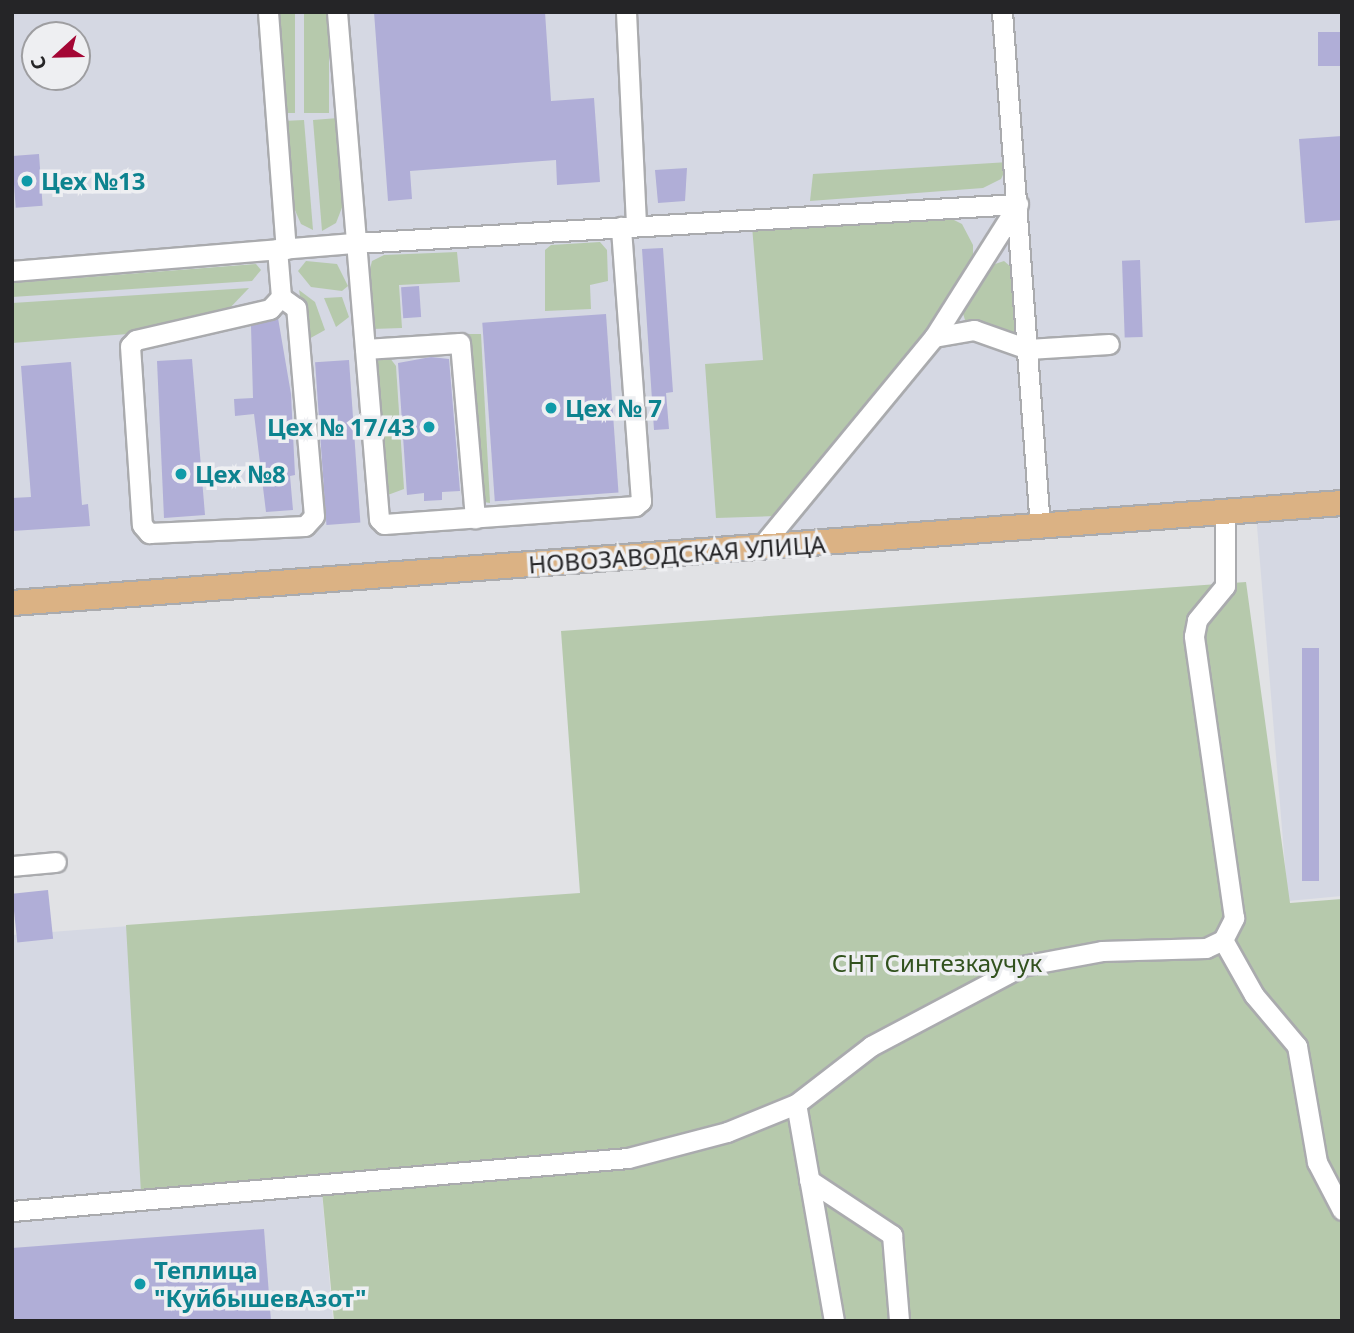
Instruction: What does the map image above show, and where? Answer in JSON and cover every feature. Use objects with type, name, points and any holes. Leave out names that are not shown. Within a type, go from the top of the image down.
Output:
[{"type":"main road","name":"НОВОЗАВОДСКАЯ УЛИЦА","points":[[12,603],[1342,503]]},
{"type":"street","points":[[268,12],[282,249],[281,297],[270,309],[136,340],[130,346],[142,525],[149,533],[305,526],[314,516],[296,308],[281,297]]},
{"type":"street","points":[[337,12],[379,519],[384,524],[635,506],[641,502],[629,227],[626,12]]},
{"type":"street","points":[[1002,12],[1040,527]]},
{"type":"street","points":[[12,271],[356,243],[1018,204]]},
{"type":"street","points":[[760,548],[934,337],[1018,204]]},
{"type":"street","points":[[934,337],[975,330],[1028,349],[1110,344]]},
{"type":"street","points":[[365,349],[460,343],[475,518]]},
{"type":"street","points":[[12,1211],[628,1158],[727,1132],[796,1104],[871,1046],[1022,966],[1102,951],[1206,948],[1223,940],[1234,918],[1194,636],[1196,620],[1225,586],[1225,512]]},
{"type":"street","points":[[12,866],[56,862]]},
{"type":"street","points":[[1223,940],[1254,995],[1297,1046],[1317,1162],[1342,1210]]},
{"type":"street","points":[[796,1104],[834,1321]]},
{"type":"street","points":[[809,1180],[892,1235],[899,1321]]},
{"type":"shaded area","points":[[12,12],[1342,12],[1342,503],[12,591]]},
{"type":"shaded area","points":[[1342,508],[1342,896],[1288,901],[1256,514]]},
{"type":"shaded area","points":[[298,913],[333,1321],[12,1321],[12,935]]},
{"type":"green space","points":[[274,12],[295,12],[295,113],[274,113]]},
{"type":"green space","points":[[304,12],[329,12],[329,113],[304,113]]},
{"type":"green space","points":[[338,118],[343,205],[336,223],[322,231],[313,120]]},
{"type":"green space","points":[[304,120],[313,230],[301,224],[291,201],[283,121]]},
{"type":"green space","points":[[1009,162],[1001,179],[983,188],[810,201],[813,174]]},
{"type":"green space","points":[[944,215],[962,224],[973,245],[973,259],[932,322],[786,510],[776,516],[716,518],[705,364],[763,360],[752,226]]},
{"type":"green space","points":[[600,242],[607,250],[608,281],[590,285],[591,309],[545,311],[545,250],[551,245]]},
{"type":"green space","points":[[457,252],[460,282],[399,285],[402,328],[372,329],[368,277],[372,261],[384,255]]},
{"type":"green space","points":[[306,261],[337,264],[348,286],[342,291],[311,287],[298,271]]},
{"type":"green space","points":[[1004,261],[1011,267],[1016,335],[965,320],[962,310],[995,264]]},
{"type":"green space","points":[[256,264],[261,270],[252,281],[12,297],[12,283]]},
{"type":"green space","points":[[249,288],[226,312],[128,334],[12,343],[12,303]]},
{"type":"green space","points":[[299,290],[315,302],[325,330],[307,340]]},
{"type":"green space","points":[[342,297],[349,317],[336,327],[324,298]]},
{"type":"green space","points":[[464,334],[481,334],[490,503],[478,501]]},
{"type":"green space","points":[[390,358],[396,366],[404,489],[385,496],[372,362]]},
{"type":"green space","name":"СНТ Синтезкаучук","points":[[1246,582],[1290,903],[1342,899],[1342,1321],[334,1321],[321,1180],[141,1193],[126,925],[580,893],[561,631]]},
{"type":"building","points":[[374,12],[545,12],[551,101],[594,98],[600,182],[557,185],[556,160],[410,171],[412,199],[388,201]]},
{"type":"building","points":[[1318,32],[1342,32],[1342,66],[1318,66]]},
{"type":"building","points":[[1342,136],[1342,220],[1305,223],[1299,139]]},
{"type":"building","name":"Цех №13","points":[[39,154],[43,206],[16,208],[12,156]]},
{"type":"building","points":[[687,168],[685,201],[658,203],[655,170]]},
{"type":"building","points":[[663,248],[673,392],[666,393],[669,429],[654,430],[642,249]]},
{"type":"building","points":[[1140,260],[1143,337],[1125,338],[1122,261]]},
{"type":"building","points":[[419,286],[421,317],[403,318],[401,287]]},
{"type":"building","name":"Цех № 7","points":[[606,314],[618,493],[495,501],[482,323]]},
{"type":"building","points":[[278,318],[291,394],[295,475],[290,476],[293,510],[266,512],[254,414],[235,416],[234,399],[253,398],[251,326]]},
{"type":"building","name":"Цех № 17/43","points":[[431,357],[449,359],[460,491],[442,492],[442,500],[424,501],[424,493],[407,495],[398,363]]},
{"type":"building","name":"Цех №8","points":[[192,359],[205,515],[164,518],[157,361]]},
{"type":"building","points":[[349,360],[360,523],[326,525],[315,362]]},
{"type":"building","points":[[71,362],[82,505],[88,504],[90,526],[12,531],[12,498],[31,497],[21,366]]},
{"type":"building","points":[[1302,648],[1319,648],[1319,881],[1302,881]]},
{"type":"building","points":[[48,890],[53,939],[17,942],[12,894]]},
{"type":"building","name":"Теплица \"КуйбышевАзот\"","points":[[264,1229],[271,1321],[12,1321],[12,1248]]},
{"type":"place","name":"Цех №13","points":[[27,181]]},
{"type":"place","name":"Цех № 7","points":[[551,408]]},
{"type":"place","name":"Цех № 17/43","points":[[429,427]]},
{"type":"place","name":"Цех №8","points":[[181,474]]},
{"type":"place","name":"Теплица \"КуйбышевАзот\"","points":[[140,1284]]}]
